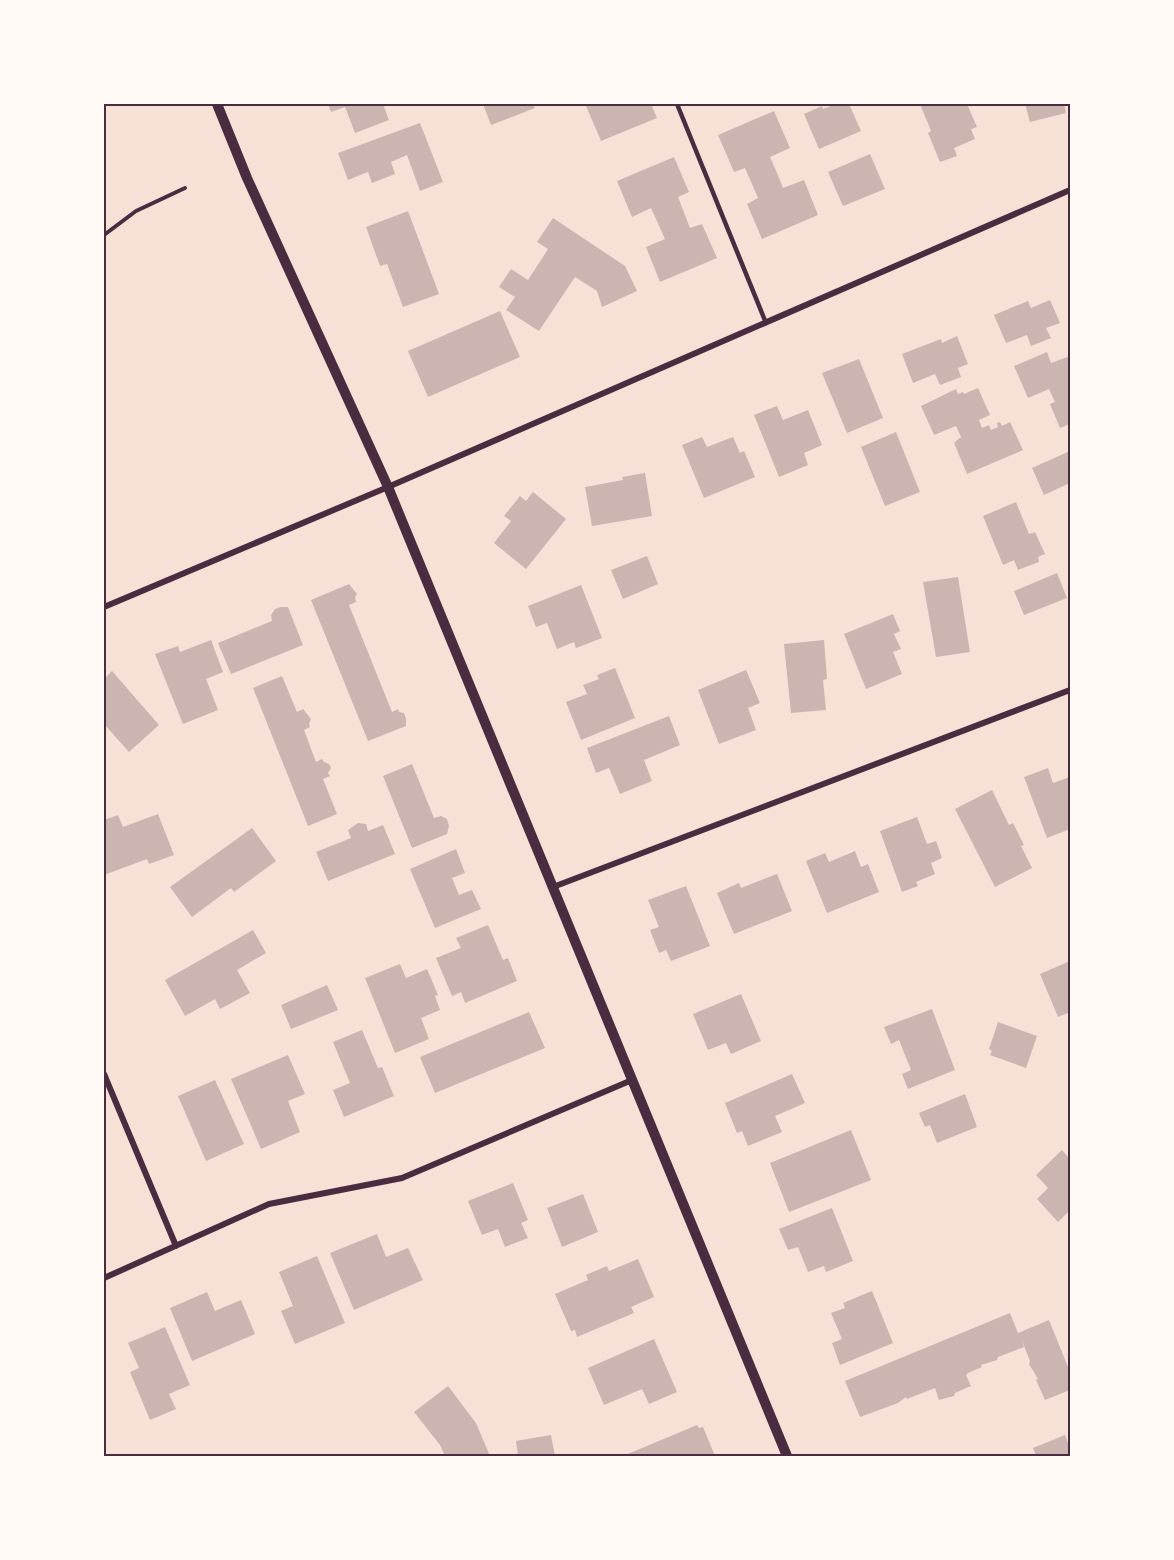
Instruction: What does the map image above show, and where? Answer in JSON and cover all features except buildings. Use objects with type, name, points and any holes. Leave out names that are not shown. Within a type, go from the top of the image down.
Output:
[{"type":"street","points":[[217,104],[248,178],[388,487],[787,1456]]},
{"type":"street","points":[[104,607],[388,487],[1071,190]]},
{"type":"street","points":[[553,887],[1071,690]]},
{"type":"street","points":[[104,1074],[176,1246]]},
{"type":"street","points":[[104,1278],[269,1204],[402,1178],[632,1080]]},
{"type":"lane","points":[[677,104],[766,323]]},
{"type":"path","points":[[104,235],[136,211],[185,188]]}]
